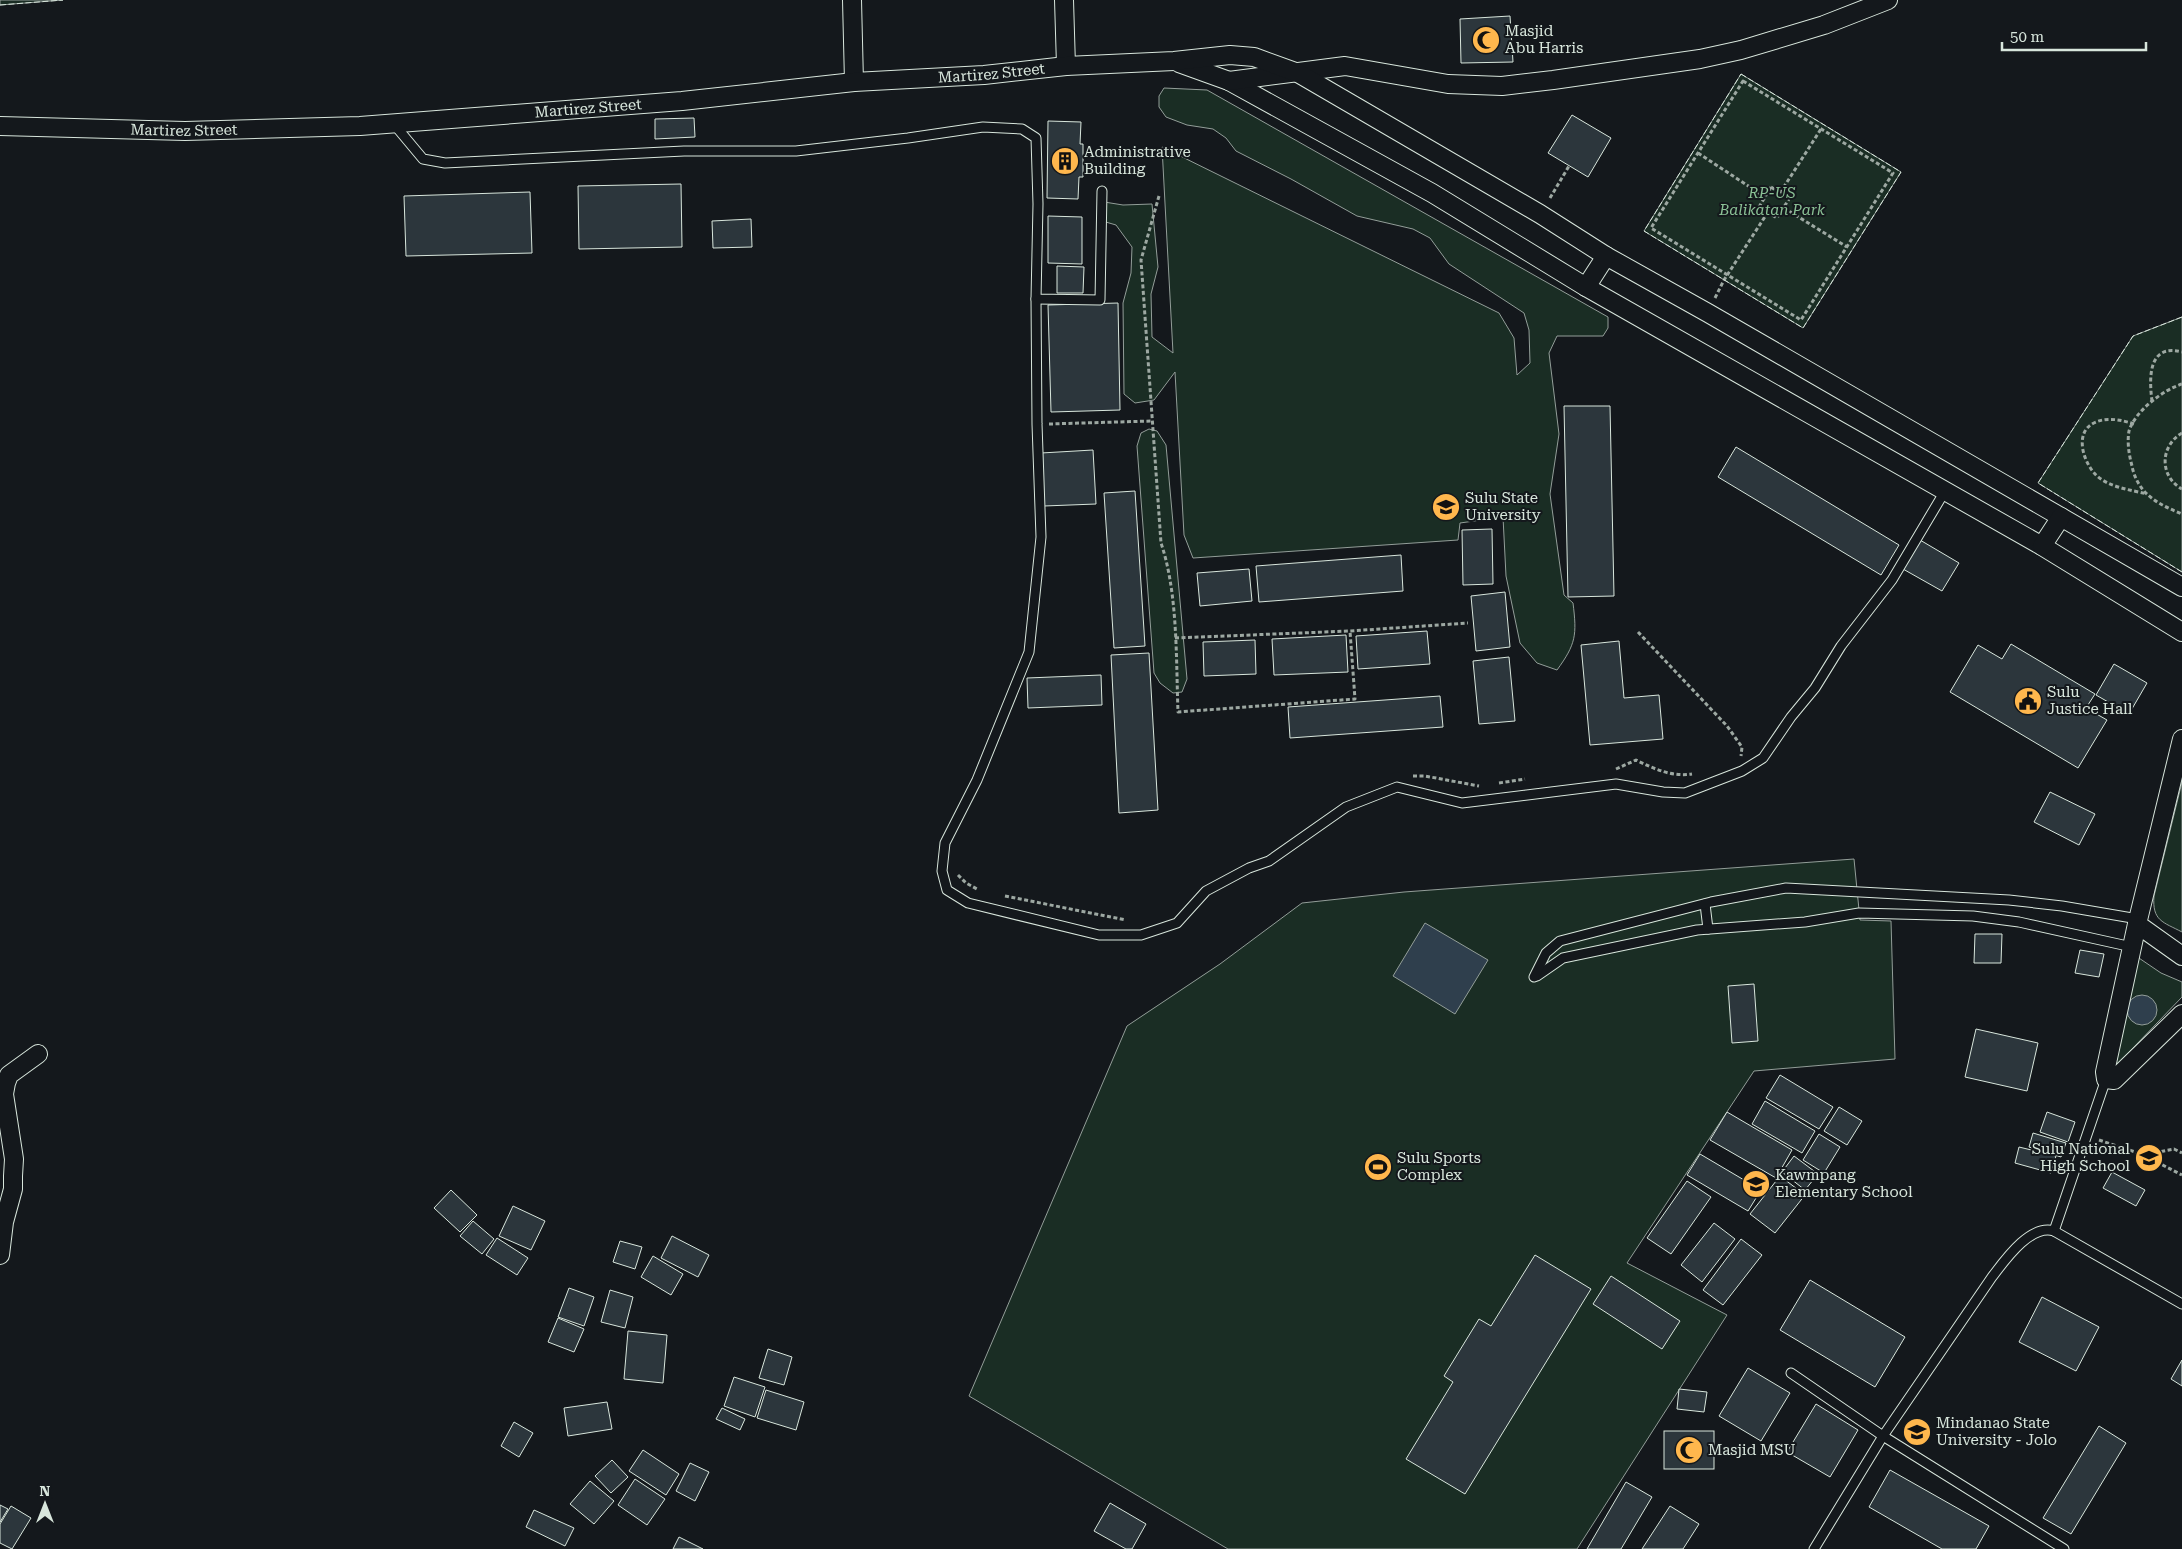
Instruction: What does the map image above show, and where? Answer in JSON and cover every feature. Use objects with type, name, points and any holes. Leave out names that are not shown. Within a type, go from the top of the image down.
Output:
[{"type":"street","points":[[852,0],[854,82]]},
{"type":"street","points":[[1064,0],[1066,66]]},
{"type":"street","points":[[1229,81],[1345,66],[1448,84],[1502,86],[1553,80],[1700,59],[1741,50],[1824,25],[1888,0]]},
{"type":"street","name":"Martirez Street","points":[[0,126],[185,131],[350,126],[682,101],[854,82],[984,75],[1066,66],[1174,61],[1230,55],[1254,57],[1298,73],[1540,214],[1606,256],[1708,312],[2182,587]]},
{"type":"street","points":[[1174,61],[1229,81],[1432,193],[1586,287],[2042,546],[2182,632]]},
{"type":"street","points":[[1586,287],[1606,256]]},
{"type":"street","points":[[2042,546],[2062,518]]},
{"type":"street","points":[[2182,739],[2132,947],[2105,1072],[2106,1079],[2114,1080],[2182,1014]]},
{"type":"street","points":[[2138,922],[2182,956]]},
{"type":"street","points":[[0,1255],[4,1222],[13,1189],[14,1159],[4,1094],[6,1083],[9,1075],[38,1054]]},
{"type":"lane","points":[[393,123],[423,159],[444,163],[684,152],[796,150],[908,138],[983,127],[1022,129],[1036,138],[1038,204],[1036,298],[1037,424],[1041,537],[1029,652],[977,780],[945,843],[942,871],[947,890],[968,903],[1099,935],[1141,935],[1177,923],[1206,891],[1249,868],[1269,861],[1346,807],[1397,787],[1462,803],[1616,784],[1663,792],[1685,793],[1742,771],[1762,758],[1791,717],[1815,688],[1841,646],[1892,580],[1945,491]]},
{"type":"lane","points":[[1036,298],[1100,300],[1102,191]]},
{"type":"lane","points":[[2132,947],[2019,922],[1973,916],[1859,913],[1805,922],[1708,929],[1678,934],[1563,958],[1534,978],[1546,953],[1560,941],[1705,904],[1786,888],[2009,900],[2062,906],[2138,922]]},
{"type":"lane","points":[[1705,904],[1708,929]]},
{"type":"lane","points":[[2054,1231],[2106,1079]]},
{"type":"lane","points":[[1814,1549],[1883,1436],[2002,1263],[2032,1233],[2043,1230],[2054,1231],[2182,1304]]},
{"type":"lane","points":[[1791,1373],[1883,1436],[2064,1549]]},
{"type":"path","points":[[1743,81],[1821,129],[1893,173],[1801,320],[1651,228],[1743,81]]},
{"type":"path","points":[[1780,193],[1821,129]]},
{"type":"path","points":[[1698,153],[1765,197]]},
{"type":"path","points":[[1540,214],[1569,166]]},
{"type":"path","points":[[1771,187],[1789,199],[1777,218],[1759,207],[1765,197],[1771,187]]},
{"type":"path","points":[[1159,196],[1141,260],[1151,421],[1161,543],[1168,563],[1175,638],[1178,712],[1355,699],[1350,631]]},
{"type":"path","points":[[1784,208],[1847,247]]},
{"type":"path","points":[[1708,312],[1727,275],[1768,212]]},
{"type":"path","points":[[2152,402],[2151,371],[2155,359],[2163,353],[2174,350],[2182,352]]},
{"type":"path","points":[[2147,495],[2135,477],[2129,454],[2130,431],[2142,411],[2164,391],[2182,384]]},
{"type":"path","points":[[2134,424],[2108,420],[2094,422],[2085,430],[2081,441],[2083,454],[2096,475],[2113,484],[2147,495],[2165,507],[2182,514]]},
{"type":"path","points":[[1037,424],[1151,421]]},
{"type":"path","points":[[2182,433],[2175,437],[2168,446],[2165,456],[2165,468],[2169,478],[2182,489]]},
{"type":"path","points":[[1175,638],[1350,631],[1468,623]]},
{"type":"path","points":[[2087,1136],[2144,1155],[2182,1175]]},
{"type":"path","points":[[2144,1155],[2174,1149],[2182,1153]]},
{"type":"green space","points":[[0,0],[63,0],[0,5]]},
{"type":"green space","name":"RP-US Balikatan Park","points":[[1741,74],[1901,172],[1803,328],[1644,231]]},
{"type":"green space","points":[[1164,88],[1207,90],[1608,317],[1608,328],[1603,336],[1557,336],[1549,353],[1559,434],[1550,494],[1564,595],[1573,603],[1575,623],[1574,639],[1557,670],[1537,663],[1520,643],[1506,576],[1503,517],[1460,523],[1458,540],[1193,558],[1184,535],[1175,372],[1154,400],[1135,403],[1124,394],[1123,303],[1131,273],[1132,247],[1116,225],[1099,220],[1098,201],[1123,205],[1152,204],[1158,267],[1151,294],[1152,337],[1173,353],[1162,147],[1499,313],[1514,338],[1517,375],[1530,363],[1529,330],[1524,313],[1449,264],[1430,238],[1413,229],[1357,216],[1236,151],[1226,138],[1213,129],[1187,125],[1166,117],[1159,107],[1159,96]]},
{"type":"green space","points":[[2182,317],[2182,572],[2038,483],[2133,336]]},
{"type":"green space","points":[[1149,429],[1157,431],[1166,445],[1187,679],[1182,692],[1173,693],[1160,683],[1154,673],[1137,446],[1141,433]]},
{"type":"green space","points":[[2182,782],[2182,932],[2160,920],[2155,911],[2154,896]]},
{"type":"green space","name":"Sulu Sports Complex","points":[[1854,859],[1860,920],[1891,921],[1895,1059],[1754,1071],[1627,1263],[1727,1315],[1577,1549],[1228,1549],[969,1396],[1127,1026],[1220,964],[1302,903],[1404,892]]},
{"type":"green space","points":[[2133,954],[2161,973],[2182,982],[2182,997],[2109,1073]]},
{"type":"water","points":[[1425,923],[1488,960],[1455,1014],[1393,976]]},
{"type":"water","points":[[2142,995],[2153,999],[2157,1010],[2153,1021],[2142,1025],[2131,1021],[2127,1010],[2131,999]]},
{"type":"building","name":"Masjid Abu Harris","points":[[1510,16],[1513,62],[1461,63],[1460,19]]},
{"type":"building","points":[[1572,115],[1611,138],[1588,177],[1548,153]]},
{"type":"building","points":[[694,118],[695,137],[655,139],[655,119]]},
{"type":"building","name":"Administrative Building","points":[[1048,121],[1081,122],[1080,144],[1083,144],[1083,177],[1079,177],[1078,199],[1047,198]]},
{"type":"building","points":[[681,184],[682,247],[579,249],[578,186]]},
{"type":"building","points":[[530,192],[532,253],[406,256],[404,196]]},
{"type":"building","points":[[1048,216],[1082,217],[1082,264],[1048,263]]},
{"type":"building","points":[[751,219],[752,247],[713,248],[712,221]]},
{"type":"building","points":[[1057,266],[1084,267],[1083,293],[1057,293]]},
{"type":"building","points":[[1118,303],[1120,410],[1051,412],[1048,305]]},
{"type":"building","points":[[1564,406],[1610,406],[1614,596],[1568,597]]},
{"type":"building","points":[[1736,447],[1899,545],[1881,575],[1718,477]]},
{"type":"building","points":[[1093,450],[1096,504],[1044,506],[1041,453]]},
{"type":"building","points":[[1135,491],[1145,646],[1114,648],[1104,493]]},
{"type":"building","points":[[1492,529],[1493,584],[1463,585],[1462,530]]},
{"type":"building","points":[[1920,540],[1959,563],[1942,591],[1903,569]]},
{"type":"building","points":[[1401,555],[1403,591],[1259,602],[1256,566]]},
{"type":"building","points":[[1249,569],[1252,601],[1200,606],[1197,573]]},
{"type":"building","points":[[1505,592],[1510,647],[1476,651],[1471,596]]},
{"type":"building","points":[[1427,631],[1430,664],[1358,669],[1356,636]]},
{"type":"building","points":[[1346,635],[1348,672],[1274,675],[1272,639]]},
{"type":"building","points":[[1255,640],[1256,674],[1204,676],[1203,642]]},
{"type":"building","points":[[1619,641],[1624,698],[1659,695],[1663,739],[1590,745],[1581,645]]},
{"type":"building","name":"Sulu Justice Hall","points":[[2011,644],[2095,694],[2086,708],[2107,720],[2078,768],[1950,692],[1978,645],[2002,659]]},
{"type":"building","points":[[1149,653],[1158,810],[1119,813],[1111,655]]},
{"type":"building","points":[[1509,657],[1515,721],[1479,724],[1473,661]]},
{"type":"building","points":[[2114,664],[2147,683],[2129,714],[2096,695]]},
{"type":"building","points":[[1101,675],[1102,705],[1028,708],[1027,678]]},
{"type":"building","points":[[1440,696],[1443,727],[1290,738],[1288,707]]},
{"type":"building","points":[[2050,792],[2095,814],[2079,845],[2034,822]]},
{"type":"building","points":[[1975,934],[2002,934],[2001,963],[1974,963]]},
{"type":"building","points":[[2080,950],[2104,954],[2099,977],[2075,973]]},
{"type":"building","points":[[1754,984],[1758,1041],[1732,1043],[1728,986]]},
{"type":"building","points":[[1976,1029],[2038,1043],[2027,1091],[1965,1077]]},
{"type":"building","points":[[1780,1075],[1833,1107],[1819,1129],[1766,1098]]},
{"type":"building","points":[[1765,1101],[1815,1131],[1802,1153],[1752,1124]]},
{"type":"building","points":[[1839,1107],[1862,1121],[1847,1145],[1824,1131]]},
{"type":"building","points":[[1727,1112],[1792,1150],[1776,1178],[1710,1140]]},
{"type":"building","points":[[2047,1112],[2075,1122],[2068,1142],[2040,1132]]},
{"type":"building","points":[[2033,1133],[2066,1143],[2061,1157],[2029,1147]]},
{"type":"building","points":[[1819,1134],[1840,1147],[1824,1173],[1803,1160]]},
{"type":"building","points":[[2019,1147],[2056,1156],[2051,1173],[2015,1163]]},
{"type":"building","points":[[1700,1154],[1761,1190],[1748,1211],[1687,1175]]},
{"type":"building","points":[[1794,1156],[1818,1174],[1805,1190],[1782,1172]]},
{"type":"building","points":[[2112,1172],[2145,1190],[2136,1206],[2103,1188]]},
{"type":"building","points":[[1780,1176],[1805,1195],[1775,1233],[1750,1214]]},
{"type":"building","points":[[1687,1181],[1711,1197],[1671,1254],[1647,1238]]},
{"type":"building","points":[[451,1190],[477,1215],[460,1232],[434,1208]]},
{"type":"building","points":[[513,1206],[545,1221],[531,1250],[499,1236]]},
{"type":"building","points":[[473,1221],[494,1239],[482,1254],[460,1236]]},
{"type":"building","points":[[1714,1223],[1735,1239],[1702,1282],[1681,1265]]},
{"type":"building","points":[[672,1236],[709,1255],[698,1277],[661,1258]]},
{"type":"building","points":[[497,1238],[528,1258],[517,1275],[486,1255]]},
{"type":"building","points":[[1741,1239],[1762,1255],[1723,1305],[1703,1290]]},
{"type":"building","points":[[620,1241],[642,1247],[635,1269],[613,1262]]},
{"type":"building","points":[[1535,1255],[1591,1289],[1465,1494],[1406,1459],[1453,1382],[1444,1376],[1479,1319],[1491,1326]]},
{"type":"building","points":[[653,1256],[683,1274],[671,1295],[641,1277]]},
{"type":"building","points":[[1611,1276],[1680,1321],[1662,1349],[1593,1304]]},
{"type":"building","points":[[1810,1280],[1905,1337],[1875,1387],[1780,1330]]},
{"type":"building","points":[[569,1288],[594,1297],[584,1326],[558,1317]]},
{"type":"building","points":[[610,1290],[633,1297],[625,1328],[601,1322]]},
{"type":"building","points":[[2042,1297],[2099,1327],[2076,1371],[2019,1342]]},
{"type":"building","points":[[558,1318],[584,1329],[574,1352],[548,1342]]},
{"type":"building","points":[[628,1331],[667,1335],[663,1383],[624,1379]]},
{"type":"building","points":[[768,1349],[792,1357],[784,1385],[759,1378]]},
{"type":"building","points":[[2182,1360],[2182,1386],[2171,1379]]},
{"type":"building","points":[[1748,1368],[1790,1393],[1761,1441],[1719,1416]]},
{"type":"building","points":[[734,1377],[765,1387],[755,1417],[724,1406]]},
{"type":"building","points":[[1679,1389],[1707,1392],[1704,1412],[1677,1409]]},
{"type":"building","points":[[766,1390],[804,1402],[796,1430],[757,1418]]},
{"type":"building","points":[[607,1402],[612,1429],[568,1436],[564,1408]]},
{"type":"building","points":[[1816,1404],[1858,1430],[1830,1477],[1787,1452]]},
{"type":"building","points":[[722,1408],[745,1419],[740,1430],[716,1419]]},
{"type":"building","points":[[514,1422],[533,1433],[519,1457],[501,1446]]},
{"type":"building","points":[[2099,1426],[2126,1443],[2071,1534],[2043,1518]]},
{"type":"building","name":"Masjid MSU","points":[[1664,1431],[1714,1431],[1714,1469],[1664,1469]]},
{"type":"building","points":[[643,1450],[679,1474],[666,1495],[629,1471]]},
{"type":"building","points":[[612,1460],[628,1477],[611,1493],[595,1476]]},
{"type":"building","points":[[690,1463],[709,1472],[695,1501],[676,1491]]},
{"type":"building","points":[[1890,1470],[1989,1526],[1976,1549],[1942,1549],[1869,1507]]},
{"type":"building","points":[[635,1479],[665,1499],[647,1525],[618,1505]]},
{"type":"building","points":[[590,1481],[614,1501],[594,1524],[570,1504]]},
{"type":"building","points":[[1626,1482],[1652,1497],[1621,1549],[1587,1549]]},
{"type":"building","points":[[1110,1503],[1146,1524],[1132,1549],[1126,1549],[1094,1531]]},
{"type":"building","points":[[0,1505],[8,1509],[0,1522]]},
{"type":"building","points":[[11,1506],[31,1518],[12,1549],[0,1543],[0,1524]]},
{"type":"building","points":[[1670,1506],[1699,1524],[1683,1549],[1642,1549]]},
{"type":"building","points":[[534,1510],[574,1528],[565,1546],[526,1527]]},
{"type":"building","points":[[679,1537],[703,1549],[673,1549]]},
{"type":"fence","points":[[0,5],[63,0]]},
{"type":"fence","points":[[1741,74],[1901,172],[1803,328],[1644,231],[1741,74]]},
{"type":"fence","points":[[2182,317],[2133,336],[2038,483],[2182,572]]},
{"type":"place","name":"Masjid Abu Harris","points":[[1486,40]]},
{"type":"place","name":"Administrative Building","points":[[1065,161]]},
{"type":"place","name":"Sulu State University","points":[[1446,507]]},
{"type":"place","name":"Sulu Justice Hall","points":[[2028,701]]},
{"type":"place","name":"Sulu National High School","points":[[2149,1158]]},
{"type":"place","name":"Sulu Sports Complex","points":[[1378,1167]]},
{"type":"place","name":"Kawmpang Elementary School","points":[[1756,1184]]},
{"type":"place","name":"Mindanao State University - Jolo","points":[[1917,1432]]},
{"type":"place","name":"Masjid MSU","points":[[1689,1450]]}]
